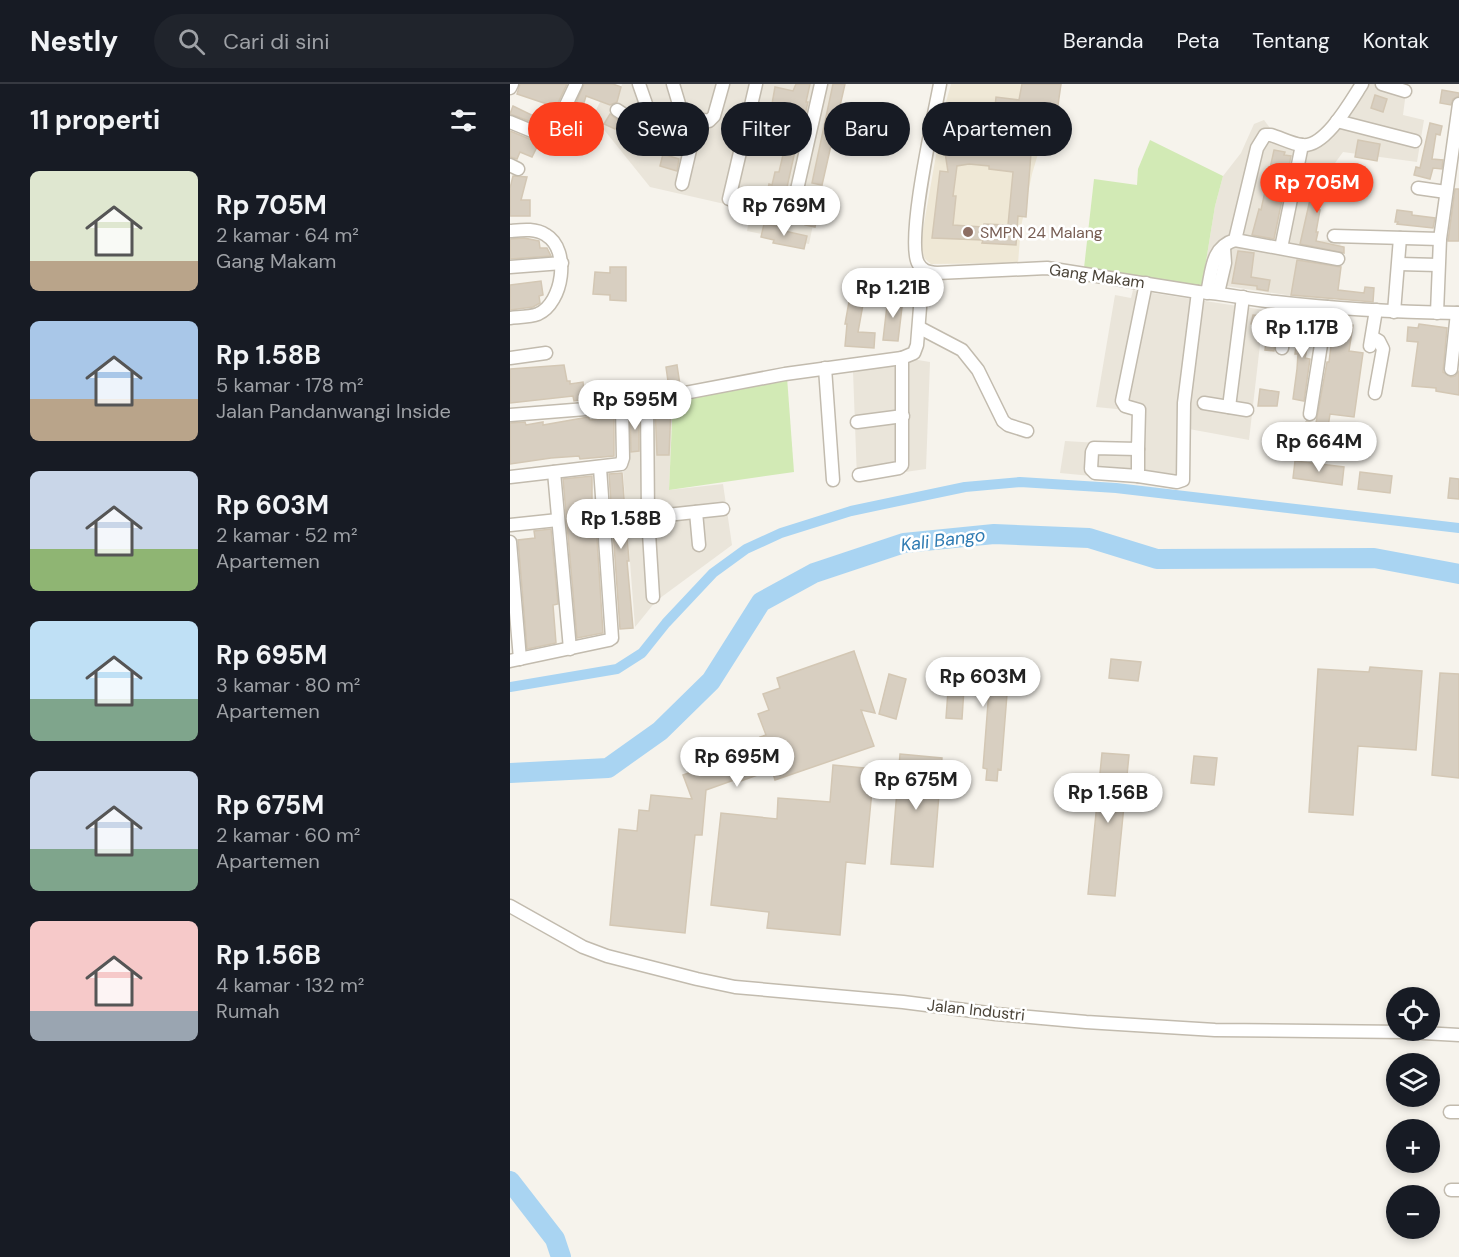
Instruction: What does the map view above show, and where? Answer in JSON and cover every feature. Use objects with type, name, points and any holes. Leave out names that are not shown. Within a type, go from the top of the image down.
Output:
[{"type":"street","points":[[510,122],[544,136],[557,124],[576,84]]},
{"type":"street","points":[[639,84],[645,102]]},
{"type":"street","points":[[673,84],[678,102]]},
{"type":"street","points":[[709,121],[713,118],[723,84]]},
{"type":"street","points":[[729,199],[756,84]]},
{"type":"street","points":[[763,215],[784,219],[790,216],[821,84]]},
{"type":"street","points":[[510,415],[622,405],[825,368],[909,357],[916,350],[920,328],[923,270],[916,258],[915,237],[926,153],[940,84]]},
{"type":"street","points":[[1236,240],[1261,139],[1268,135],[1302,145],[1310,145],[1319,141],[1337,121],[1362,84]]},
{"type":"street","points":[[1382,84],[1405,91]]},
{"type":"street","points":[[1437,313],[1440,239],[1446,192],[1454,177],[1459,104]]},
{"type":"street","points":[[1337,121],[1415,141]]},
{"type":"street","points":[[1281,248],[1302,145]]},
{"type":"street","points":[[682,184],[689,156]]},
{"type":"street","points":[[1418,188],[1446,192]]},
{"type":"street","points":[[510,231],[532,229],[546,234],[557,244],[562,263],[558,291],[546,308],[537,314],[510,318]]},
{"type":"street","points":[[1334,236],[1440,239]]},
{"type":"street","points":[[1394,312],[1400,238]]},
{"type":"street","points":[[1138,449],[1093,448],[1091,469],[1095,473],[1177,482],[1184,479],[1184,403],[1216,253],[1228,242],[1236,240],[1338,259]]},
{"type":"street","points":[[510,267],[562,263]]},
{"type":"street","points":[[1399,264],[1438,265]]},
{"type":"street","name":"Gang Makam","points":[[923,270],[937,273],[1047,268],[1288,303],[1394,312],[1458,313]]},
{"type":"street","points":[[1138,476],[1139,410],[1125,406],[1122,401],[1146,283]]},
{"type":"street","points":[[1229,407],[1243,297]]},
{"type":"street","points":[[1282,348],[1288,303]]},
{"type":"street","points":[[1310,414],[1327,307]]},
{"type":"street","points":[[1376,310],[1371,341],[1379,341],[1383,349],[1376,393]]},
{"type":"street","points":[[1451,369],[1458,313]]},
{"type":"street","points":[[920,328],[962,350],[978,370],[1003,421],[1027,431]]},
{"type":"street","points":[[510,358],[546,353]]},
{"type":"street","points":[[859,475],[899,468],[902,465],[902,358]]},
{"type":"street","points":[[825,368],[833,480]]},
{"type":"street","points":[[647,400],[648,516],[653,597]]},
{"type":"street","points":[[1204,403],[1247,410]]},
{"type":"street","points":[[510,477],[600,468],[623,462],[622,405]]},
{"type":"street","points":[[857,422],[903,416]]},
{"type":"street","points":[[510,542],[515,660],[609,640],[613,635],[600,468]]},
{"type":"street","points":[[554,472],[570,649]]},
{"type":"street","points":[[648,516],[723,509]]},
{"type":"street","points":[[696,512],[699,545]]},
{"type":"street","points":[[510,525],[558,520]]},
{"type":"street","name":"Jalan Industri","points":[[510,906],[583,947],[607,956],[735,987],[1086,1022],[1215,1030],[1405,1032],[1459,1035]]},
{"type":"shaded area","points":[[622,84],[844,84],[839,102],[824,102],[824,156],[827,156],[809,244],[747,231],[751,210],[650,187],[625,156],[709,156],[709,102],[617,102]]},
{"type":"shaded area","points":[[951,84],[1062,84],[1055,102],[946,102]]},
{"type":"shaded area","points":[[1358,84],[1407,84],[1403,115],[1424,120],[1417,162],[1343,152],[1322,181],[1307,241],[1341,240],[1333,302],[1226,286],[1202,286],[1215,206],[1223,176],[1241,153],[1254,124],[1264,120],[1270,128],[1297,140],[1316,139]]},
{"type":"shaded area","points":[[602,98],[616,105],[616,145],[604,130],[604,102],[600,102]]},
{"type":"shaded area","points":[[936,156],[1037,156],[1021,227],[1018,263],[931,264],[925,259],[921,241]]},
{"type":"shaded area","points":[[1133,290],[1264,310],[1249,440],[1189,429],[1186,485],[1060,473],[1065,441],[1133,445],[1136,411],[1096,407],[1115,295],[1131,298]]},
{"type":"shaded area","points":[[912,359],[930,362],[926,469],[857,479],[853,371]]},
{"type":"shaded area","points":[[673,400],[669,490],[723,484],[732,545],[656,601],[635,627],[623,471],[626,410]]},
{"type":"green space","points":[[1150,140],[1223,176],[1215,206],[1202,286],[1194,288],[1084,268],[1094,179],[1137,185],[1138,169]]},
{"type":"green space","points":[[787,377],[794,472],[669,490],[673,400]]},
{"type":"building","points":[[520,84],[567,84],[558,102],[541,102],[517,94]]},
{"type":"building","points":[[584,84],[613,84],[621,87],[617,102],[610,105],[586,96],[584,102],[576,102]]},
{"type":"building","points":[[796,84],[810,84],[806,102],[772,102],[775,87],[793,91]]},
{"type":"building","points":[[833,84],[845,84],[841,102],[829,102]]},
{"type":"building","points":[[1022,84],[1061,84],[1058,102],[996,102],[996,97],[1019,100]]},
{"type":"building","points":[[1442,90],[1459,93],[1459,96],[1453,99],[1451,105],[1440,103]]},
{"type":"building","points":[[1375,95],[1387,99],[1383,112],[1371,108]]},
{"type":"building","points":[[513,106],[528,113],[528,121],[510,114]]},
{"type":"building","points":[[610,114],[616,119],[615,129],[604,124]]},
{"type":"building","points":[[1430,123],[1442,126],[1440,135],[1436,134],[1432,159],[1443,160],[1442,169],[1433,168],[1430,179],[1414,175],[1416,167],[1420,168]]},
{"type":"building","points":[[824,126],[824,156],[829,156],[822,185],[812,183]]},
{"type":"building","points":[[510,131],[528,138],[528,155],[520,152],[517,159],[510,157]]},
{"type":"building","points":[[1358,140],[1380,144],[1377,161],[1355,157]]},
{"type":"building","points":[[1274,150],[1291,156],[1274,239],[1252,235],[1259,209],[1261,210]]},
{"type":"building","points":[[662,156],[679,159],[677,171],[660,166]]},
{"type":"building","points":[[783,156],[794,156],[783,205],[785,205],[784,210],[764,207],[769,184],[772,185],[775,172],[779,172]]},
{"type":"building","points":[[946,156],[1031,156],[1026,217],[1018,216],[1016,245],[982,243],[983,240],[932,238],[940,171],[948,172]],"holes":[[[969,164],[989,166],[989,169],[1013,172],[1008,225],[984,224],[983,227],[953,225],[956,196],[953,196],[957,166]]]},
{"type":"building","points":[[1318,164],[1329,166],[1318,209],[1320,210],[1316,241],[1344,247],[1344,253],[1300,244]]},
{"type":"building","points":[[513,176],[527,177],[521,200],[530,200],[530,216],[510,216],[510,188]]},
{"type":"building","points":[[1455,189],[1459,189],[1459,241],[1448,241]]},
{"type":"building","points":[[809,202],[820,204],[815,227],[805,225]]},
{"type":"building","points":[[1397,210],[1412,212],[1412,215],[1435,218],[1433,228],[1397,224],[1398,222],[1395,222]]},
{"type":"building","points":[[764,224],[807,236],[804,249],[773,243],[774,240],[761,237]]},
{"type":"building","points":[[524,238],[539,241],[540,248],[547,248],[551,256],[510,259],[510,239]]},
{"type":"building","points":[[1238,251],[1254,253],[1251,277],[1270,280],[1268,291],[1257,289],[1257,286],[1232,283]]},
{"type":"building","points":[[1297,260],[1341,267],[1338,290],[1364,293],[1365,287],[1374,288],[1373,302],[1291,295]]},
{"type":"building","points":[[610,267],[626,267],[626,301],[610,300],[610,295],[593,294],[595,272],[610,273]]},
{"type":"building","points":[[541,281],[543,295],[539,296],[540,303],[533,307],[510,310],[510,285]]},
{"type":"building","points":[[852,285],[870,288],[870,285],[884,286],[883,297],[864,296],[858,332],[875,333],[874,348],[845,346],[847,324],[845,324]]},
{"type":"building","points":[[888,297],[903,299],[898,341],[883,340]]},
{"type":"building","points":[[1253,315],[1278,318],[1274,351],[1265,350],[1268,327],[1251,324]]},
{"type":"building","points":[[1299,320],[1313,322],[1305,358],[1310,359],[1304,401],[1293,399]]},
{"type":"building","points":[[1334,322],[1353,325],[1349,351],[1363,353],[1354,417],[1330,414],[1325,447],[1303,443],[1306,422],[1316,423],[1327,362],[1329,362]]},
{"type":"building","points":[[1419,324],[1447,328],[1443,372],[1451,377],[1459,371],[1459,395],[1436,391],[1436,388],[1412,386],[1418,342],[1407,341],[1408,327],[1418,328]]},
{"type":"building","points":[[564,365],[567,381],[570,381],[570,384],[583,382],[585,399],[574,401],[573,396],[510,403],[510,369]]},
{"type":"building","points":[[677,365],[680,385],[669,388],[666,367]]},
{"type":"building","points":[[1260,389],[1279,392],[1277,406],[1258,406]]},
{"type":"building","points":[[671,406],[669,455],[657,455],[655,407]]},
{"type":"building","points":[[639,411],[639,451],[631,452],[630,412]]},
{"type":"building","points":[[588,417],[590,420],[614,418],[614,456],[580,459],[579,456],[551,458],[510,464],[510,423],[525,422],[526,425],[543,422],[543,425]]},
{"type":"building","points":[[1295,461],[1344,467],[1342,485],[1293,478]]},
{"type":"building","points":[[1360,472],[1392,476],[1390,493],[1358,489]]},
{"type":"building","points":[[622,473],[633,628],[620,629],[609,474]]},
{"type":"building","points":[[592,476],[592,508],[595,508],[603,633],[577,638],[563,479]]},
{"type":"building","points":[[1450,478],[1459,479],[1459,499],[1448,498]]},
{"type":"building","points":[[551,529],[558,604],[553,605],[556,643],[527,649],[518,540],[535,538],[534,531]]},
{"type":"building","points":[[854,651],[875,713],[861,710],[874,746],[775,780],[772,770],[706,790],[702,835],[695,835],[685,933],[610,925],[619,829],[637,831],[639,810],[649,811],[651,795],[692,799],[683,775],[764,746],[760,737],[766,735],[758,714],[769,710],[763,694],[780,688],[777,678]]},
{"type":"building","points":[[1111,659],[1141,662],[1138,681],[1109,678]]},
{"type":"building","points":[[950,664],[994,670],[994,667],[1009,669],[1001,770],[998,769],[997,781],[986,780],[987,769],[983,768],[989,690],[964,688],[962,719],[946,718]]},
{"type":"building","points":[[1370,667],[1422,671],[1416,750],[1358,746],[1353,815],[1309,812],[1318,669],[1369,672]]},
{"type":"building","points":[[1440,673],[1459,674],[1459,778],[1432,775]]},
{"type":"building","points":[[889,674],[906,679],[896,719],[879,714]]},
{"type":"building","points":[[1102,753],[1129,755],[1115,896],[1088,894]]},
{"type":"building","points":[[900,754],[942,758],[933,867],[891,864]]},
{"type":"building","points":[[1194,756],[1217,758],[1214,785],[1191,783]]},
{"type":"building","points":[[833,765],[874,769],[865,864],[846,862],[840,935],[767,928],[769,912],[711,905],[721,813],[777,819],[778,798],[830,802]]},
{"type":"waterway","name":"Kali Bango","points":[[510,687],[617,669],[642,653],[666,623],[713,573],[746,549],[781,533],[851,511],[965,487],[1020,482],[1116,488],[1459,528]]},
{"type":"waterway","name":"Kali Bango","points":[[510,773],[608,768],[660,731],[711,681],[761,602],[814,573],[904,543],[994,534],[1089,538],[1157,559],[1374,558],[1459,574]]},
{"type":"waterway","points":[[510,1181],[555,1239],[561,1257]]},
{"type":"place","name":"SMPN 24 Malang","points":[[968,232]]}]
